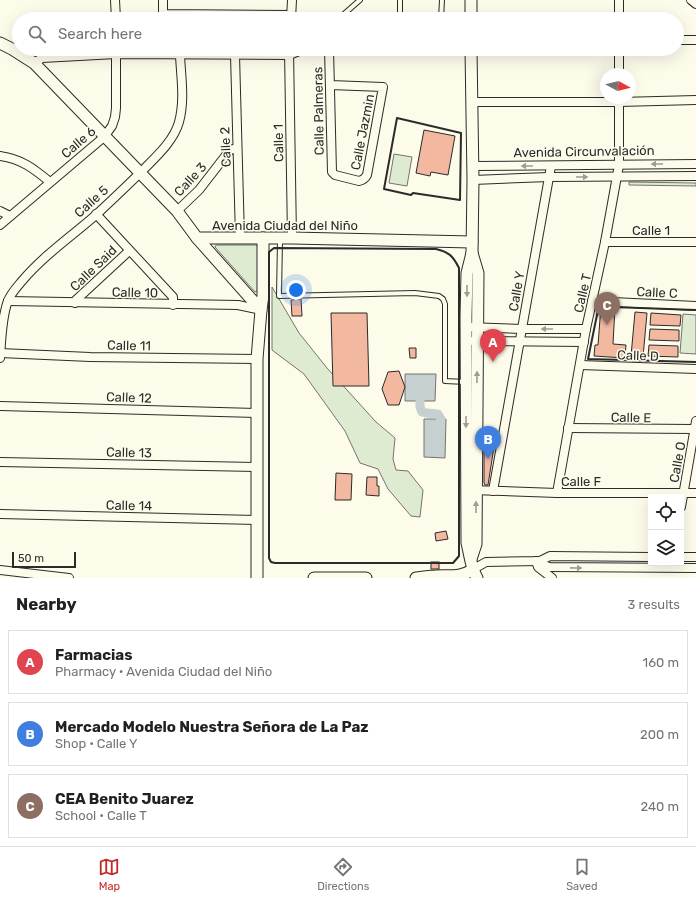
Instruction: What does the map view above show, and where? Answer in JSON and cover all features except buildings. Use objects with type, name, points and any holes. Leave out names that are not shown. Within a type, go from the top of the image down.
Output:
[{"type":"main road","points":[[471,0],[471,12]]},
{"type":"main road","name":"Avenida Ciudad del Niño","points":[[0,43],[12,48]]},
{"type":"main road","name":"Avenida Ciudad del Niño","points":[[24,56],[34,63],[140,173],[176,211],[197,238],[292,238],[472,242]]},
{"type":"main road","points":[[471,56],[473,166],[472,253],[478,273],[472,327],[471,490]]},
{"type":"main road","points":[[197,238],[261,310]]},
{"type":"main road","points":[[257,578],[257,359],[263,296],[263,238]]},
{"type":"main road","points":[[416,578],[460,576],[465,575],[474,569],[476,544],[471,490],[466,382],[472,341]]},
{"type":"main road","points":[[314,578],[366,578]]},
{"type":"street","points":[[116,0],[116,12]]},
{"type":"street","points":[[163,0],[163,12]]},
{"type":"street","points":[[291,12],[292,0]]},
{"type":"street","points":[[619,0],[619,12]]},
{"type":"street","points":[[691,0],[696,4]]},
{"type":"street","points":[[684,40],[696,40]]},
{"type":"street","points":[[34,63],[42,58],[67,56]]},
{"type":"street","name":"Calle 6","points":[[0,225],[104,137],[112,126],[116,108],[116,56]]},
{"type":"street","name":"Calle 5","points":[[0,358],[4,320],[8,301],[13,292],[33,267],[96,214],[140,173],[162,151],[175,133],[179,123],[182,94],[180,56]]},
{"type":"street","name":"Calle 2","points":[[235,56],[240,238]]},
{"type":"street","name":"Calle 1","points":[[289,56],[292,238]]},
{"type":"street","name":"Calle Palmeras","points":[[329,56],[332,172],[334,175],[359,181],[364,180]]},
{"type":"street","points":[[619,56],[619,68]]},
{"type":"street","name":"Calle Jazmin","points":[[330,85],[383,87],[364,180]]},
{"type":"street","points":[[472,102],[600,100]]},
{"type":"street","points":[[636,100],[696,100]]},
{"type":"street","name":"Calle T","points":[[556,493],[586,329],[605,242],[619,165],[619,104]]},
{"type":"street","name":"Calle 3","points":[[176,211],[199,190],[230,150],[237,148]]},
{"type":"street","points":[[0,156],[20,161],[33,168],[50,182]]},
{"type":"street","name":"Avenida Circunvalación","points":[[473,166],[696,164]]},
{"type":"street","name":"Calle Y","points":[[493,490],[551,166]]},
{"type":"street","name":"Avenida Circunvalación","points":[[473,180],[549,177],[696,176]]},
{"type":"street","points":[[0,211],[10,216]]},
{"type":"street","points":[[96,214],[128,251],[173,297],[173,305]]},
{"type":"street","name":"Calle 1","points":[[605,242],[696,242]]},
{"type":"street","name":"Calle Said","points":[[75,303],[76,300],[128,251]]},
{"type":"street","name":"Calle 10","points":[[8,301],[238,305],[261,310]]},
{"type":"street","name":"Calle C","points":[[592,301],[696,306]]},
{"type":"street","points":[[472,327],[586,329]]},
{"type":"street","points":[[472,341],[584,342]]},
{"type":"street","name":"Calle 11","points":[[0,353],[90,357],[257,359]]},
{"type":"street","name":"Calle D","points":[[580,365],[696,369]]},
{"type":"street","name":"Calle 12","points":[[0,406],[258,413]]},
{"type":"street","name":"Calle O","points":[[684,493],[696,421]]},
{"type":"street","name":"Calle E","points":[[568,428],[694,429]]},
{"type":"street","name":"Calle 13","points":[[0,462],[258,466]]},
{"type":"street","name":"Calle F","points":[[471,490],[556,493],[696,493]]},
{"type":"street","name":"Calle 14","points":[[0,514],[258,520]]},
{"type":"street","points":[[474,569],[486,562],[538,561],[550,556],[648,556]]},
{"type":"street","points":[[684,557],[696,557]]},
{"type":"street","points":[[538,561],[549,567],[672,566],[696,568]]},
{"type":"street","points":[[538,561],[536,563],[538,567],[552,578]]},
{"type":"street","points":[[0,570],[69,578]]},
{"type":"lane","points":[[346,12],[360,0]]},
{"type":"lane","points":[[400,0],[400,12]]},
{"type":"lane","points":[[441,12],[442,0]]},
{"type":"lane","points":[[280,238],[279,296],[415,294],[439,296],[443,299],[445,304],[446,382],[466,382]]},
{"type":"green space","points":[[394,154],[412,157],[407,186],[389,183]]},
{"type":"green space","points":[[629,182],[696,183],[696,186],[629,185]]},
{"type":"green space","points":[[216,245],[256,245],[258,247],[258,290],[255,292],[215,247]]},
{"type":"green space","points":[[272,287],[299,333],[327,368],[376,422],[395,438],[393,459],[396,470],[408,471],[423,490],[420,517],[411,516],[388,489],[378,469],[360,463],[345,431],[304,374],[272,350]]},
{"type":"green space","points":[[683,314],[696,315],[696,354],[680,353]]},
{"type":"shaded area","points":[[405,374],[436,374],[435,401],[405,401]]},
{"type":"shaded area","points":[[424,419],[446,419],[445,458],[424,457]]},
{"type":"waterway","points":[[420,401],[422,412],[438,414],[441,419]]},
{"type":"wall","points":[[397,118],[461,133],[460,200],[413,193],[411,195],[384,189],[397,118]]},
{"type":"wall","points":[[274,248],[436,249],[447,253],[457,264],[459,268],[459,556],[453,563],[271,562],[269,558],[269,252],[274,248]]},
{"type":"wall","points":[[601,306],[598,310],[588,359],[696,362]]},
{"type":"wall","points":[[612,307],[696,310]]},
{"type":"place","name":"CEA Benito Juarez","points":[[607,325]]},
{"type":"place","name":"Farmacias","points":[[493,362]]},
{"type":"place","name":"Mercado Modelo Nuestra Señora de La Paz","points":[[488,459]]}]
